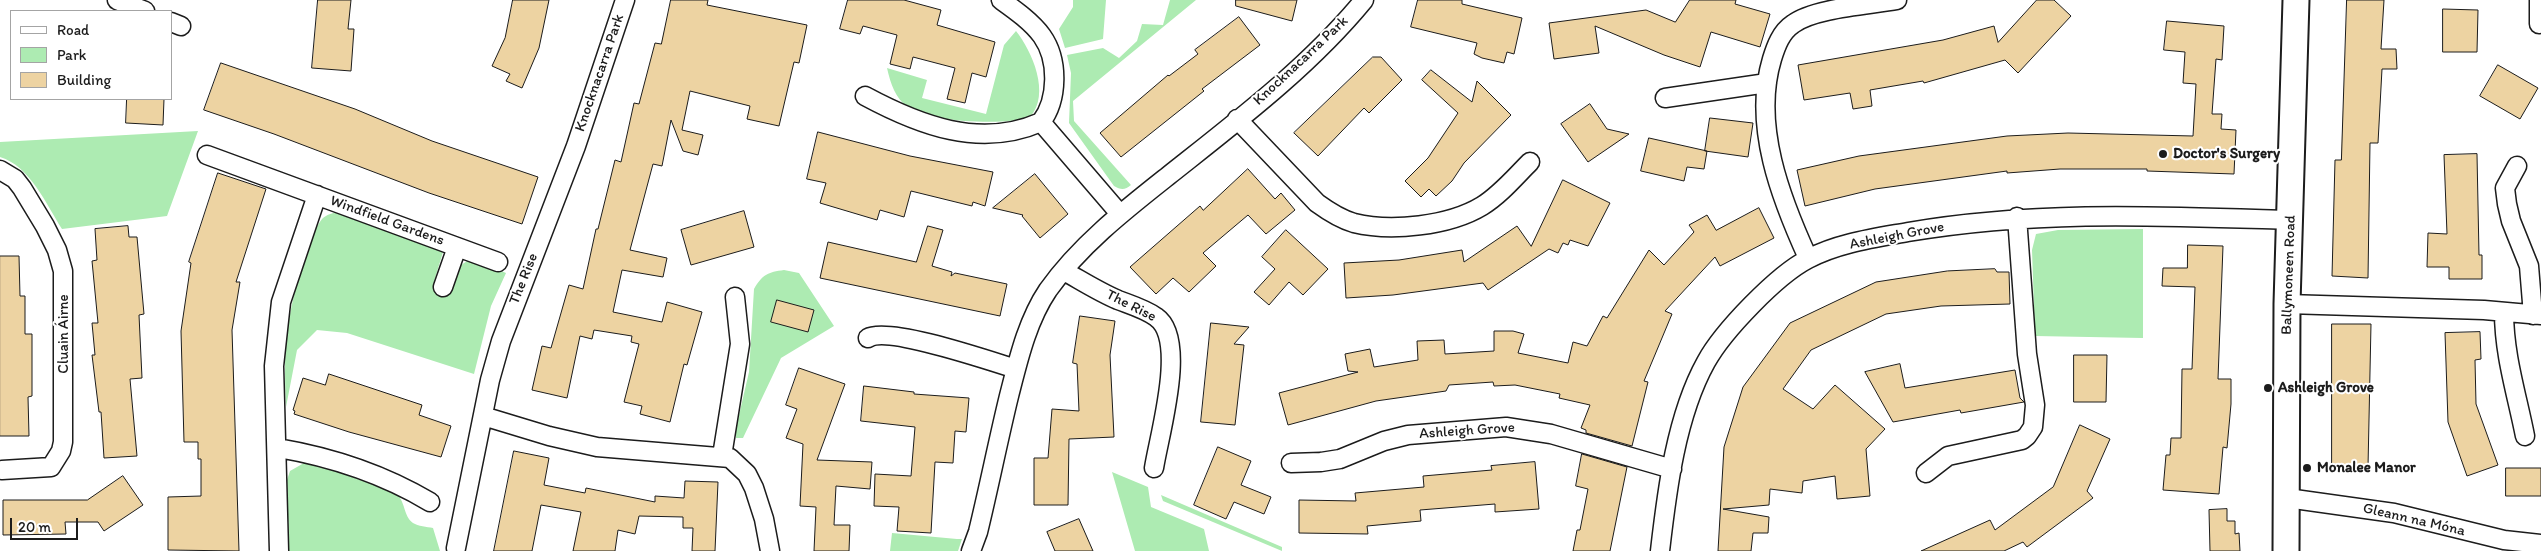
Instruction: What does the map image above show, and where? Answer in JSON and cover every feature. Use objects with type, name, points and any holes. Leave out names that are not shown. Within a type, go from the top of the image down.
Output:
[{"type":"street","points":[[118,0],[143,10]]},
{"type":"street","name":"Knocknacarra Park","points":[[576,146],[625,0]]},
{"type":"street","points":[[865,96],[914,121],[955,132],[1007,132],[1041,122],[1050,108],[1054,87],[1050,54],[1042,36],[1001,0]]},
{"type":"street","name":"Knocknacarra Park","points":[[1064,272],[1079,253],[1120,214],[1297,68],[1333,35],[1364,0]]},
{"type":"street","points":[[1808,258],[1786,208],[1772,156],[1767,117],[1767,83],[1770,65],[1780,38],[1809,7],[1897,0]]},
{"type":"street","name":"Ballymoneen Road","points":[[2286,551],[2288,498],[2287,304],[2296,0]]},
{"type":"street","points":[[2539,0],[2539,24]]},
{"type":"street","points":[[1665,98],[1767,83]]},
{"type":"street","points":[[1237,119],[1317,203],[1329,212],[1355,223],[1416,225],[1456,218],[1489,201],[1530,162]]},
{"type":"street","points":[[1041,122],[1120,214]]},
{"type":"street","name":"The Rise","points":[[456,548],[495,363],[511,311],[576,146]]},
{"type":"street","name":"Windfield Gardens","points":[[207,155],[498,262]]},
{"type":"street","points":[[2287,304],[2504,312],[2537,315],[2529,266],[2511,221],[2507,204],[2506,188],[2517,166]]},
{"type":"street","name":"Cluain Áirne","points":[[0,170],[15,179],[45,226],[57,250],[63,271],[65,336],[64,408],[61,451],[51,467],[2,470]]},
{"type":"street","name":"Windfield Gardens","points":[[279,551],[278,448],[274,366],[281,302],[317,196]]},
{"type":"street","name":"Ashleigh Grove","points":[[1660,551],[1672,469],[1692,393],[1713,350],[1746,311],[1791,270],[1808,258],[1828,250],[1893,235],[1964,223],[2017,218],[2127,214],[2290,220]]},
{"type":"street","points":[[1926,473],[1948,456],[2022,440],[2033,427],[2035,405],[2027,348],[2017,218]]},
{"type":"street","name":"Windfield Gardens","points":[[443,287],[457,247]]},
{"type":"street","points":[[972,551],[1016,369],[1036,314],[1048,291],[1064,272]]},
{"type":"street","name":"The Rise","points":[[1064,272],[1116,299],[1150,313],[1162,322],[1171,345],[1171,373],[1154,468]]},
{"type":"street","points":[[722,456],[739,350],[740,330],[735,297]]},
{"type":"street","points":[[2504,312],[2509,369],[2525,436]]},
{"type":"street","points":[[868,338],[880,335],[904,338],[1016,369]]},
{"type":"street","points":[[483,416],[575,443],[633,451],[722,456],[737,462],[747,474],[764,519],[770,551]]},
{"type":"street","name":"Ashleigh Grove","points":[[1290,463],[1330,461],[1384,441],[1408,435],[1506,427],[1551,434],[1672,469]]},
{"type":"street","points":[[278,448],[311,454],[398,483],[430,502]]},
{"type":"street","name":"Gleann na Móna","points":[[2288,498],[2394,513],[2495,538],[2541,544]]},
{"type":"green space","points":[[1073,0],[1106,0],[1103,39],[1065,48],[1059,29],[1073,7]]},
{"type":"green space","points":[[1170,0],[1196,0],[1073,101],[1074,121],[1131,185],[1125,189],[1119,188],[1114,186],[1069,123],[1071,73],[1067,55],[1103,48],[1119,58],[1137,41],[1142,24],[1163,25]]},
{"type":"green space","points":[[1016,31],[1033,61],[1039,85],[1039,97],[1036,108],[1030,117],[1019,120],[987,122],[932,117],[908,108],[894,90],[887,68],[927,80],[922,98],[986,114],[1004,45]]},
{"type":"green space","points":[[198,131],[167,216],[62,229],[29,177],[11,162],[0,157],[0,142]]},
{"type":"green space","points":[[340,212],[439,246],[443,252],[433,285],[448,292],[461,265],[472,258],[506,273],[491,306],[474,374],[347,333],[317,330],[297,350],[286,407],[286,342],[291,307],[300,273],[316,228],[322,219],[328,215]]},
{"type":"green space","points":[[2143,229],[2143,338],[2035,336],[2032,250],[2036,234],[2058,230]]},
{"type":"green space","points":[[784,270],[799,273],[834,326],[781,358],[743,438],[736,438],[736,428],[749,372],[754,289],[766,275]]},
{"type":"green space","points":[[304,463],[315,464],[395,492],[413,523],[433,528],[440,551],[289,551],[287,480],[290,471]]},
{"type":"green space","points":[[1112,472],[1148,487],[1151,507],[1204,529],[1209,551],[1135,551]]},
{"type":"green space","points":[[1161,495],[1282,547],[1282,551],[1163,501]]},
{"type":"green space","points":[[892,533],[962,539],[958,551],[890,551]]},
{"type":"building","points":[[318,0],[351,0],[348,29],[354,29],[351,71],[312,68]]},
{"type":"building","points":[[513,0],[549,0],[539,48],[522,88],[506,81],[510,74],[492,66],[505,38]]},
{"type":"building","points":[[671,0],[708,0],[707,5],[807,25],[799,63],[794,62],[779,126],[747,119],[750,106],[690,91],[682,130],[703,135],[698,155],[683,151],[671,120],[662,166],[653,164],[630,250],[667,258],[663,277],[622,270],[613,312],[662,322],[667,302],[702,312],[687,365],[684,364],[670,422],[640,414],[642,406],[624,402],[639,344],[631,342],[632,336],[594,330],[592,339],[580,336],[567,398],[532,390],[542,346],[551,348],[569,285],[583,289],[596,229],[598,229],[615,160],[621,162],[634,103],[639,104],[655,43],[661,44]]},
{"type":"building","points":[[848,0],[904,0],[941,10],[937,25],[995,42],[986,77],[972,73],[965,103],[947,99],[955,68],[913,57],[910,69],[890,64],[897,35],[863,26],[860,34],[840,29]]},
{"type":"building","points":[[1236,0],[1297,0],[1292,21],[1236,6]]},
{"type":"building","points":[[1418,0],[1462,0],[1462,4],[1522,18],[1514,54],[1507,52],[1504,63],[1482,58],[1474,54],[1477,43],[1411,27]]},
{"type":"building","points":[[1690,0],[1736,0],[1735,4],[1770,14],[1760,47],[1711,32],[1700,67],[1664,55],[1595,26],[1599,53],[1554,59],[1549,23],[1646,10],[1675,22]]},
{"type":"building","points":[[2037,0],[2054,0],[2071,16],[2018,73],[2005,60],[1924,83],[1923,81],[1870,90],[1872,106],[1853,109],[1850,93],[1804,100],[1798,65],[1943,40],[1994,26],[1998,42]]},
{"type":"building","points":[[2347,0],[2384,0],[2381,49],[2396,49],[2397,69],[2382,69],[2378,143],[2370,143],[2368,278],[2332,276],[2335,160],[2341,160]]},
{"type":"building","points":[[2443,9],[2478,10],[2477,52],[2443,52]]},
{"type":"building","points":[[1239,17],[1260,45],[1202,89],[1204,91],[1121,157],[1100,133],[1168,75],[1198,54],[1195,50]]},
{"type":"building","points":[[2167,21],[2224,26],[2222,60],[2216,59],[2212,114],[2222,114],[2221,129],[2236,130],[2234,174],[2147,171],[2147,169],[2060,169],[2007,173],[2007,171],[1875,189],[1805,206],[1797,170],[1859,156],[2007,136],[2068,133],[2193,136],[2196,84],[2183,83],[2185,52],[2164,50]]},
{"type":"building","points":[[1373,57],[1381,57],[1402,80],[1369,113],[1364,108],[1318,156],[1294,133]]},
{"type":"building","points":[[221,63],[355,109],[432,141],[538,177],[522,224],[429,193],[274,134],[204,110]]},
{"type":"building","points":[[2498,65],[2538,88],[2520,119],[2480,96]]},
{"type":"building","points":[[1431,70],[1472,102],[1477,81],[1511,115],[1464,163],[1452,181],[1436,196],[1429,189],[1421,197],[1405,181],[1428,158],[1458,113],[1422,80]]},
{"type":"building","points":[[127,100],[164,100],[163,125],[126,123]]},
{"type":"building","points":[[1590,104],[1607,129],[1629,134],[1588,162],[1561,124]]},
{"type":"building","points":[[1710,118],[1753,123],[1748,157],[1705,151]]},
{"type":"building","points":[[818,132],[910,156],[993,172],[985,206],[973,202],[972,206],[911,191],[904,217],[880,210],[877,220],[820,203],[826,183],[807,179]]},
{"type":"building","points":[[1649,138],[1707,151],[1704,169],[1687,167],[1684,181],[1641,171]]},
{"type":"building","points":[[2477,154],[2479,255],[2482,255],[2482,279],[2449,279],[2449,267],[2427,267],[2428,233],[2447,234],[2444,155]]},
{"type":"building","points":[[1248,169],[1275,199],[1281,193],[1295,210],[1266,234],[1248,215],[1203,253],[1216,266],[1189,292],[1173,278],[1156,294],[1130,267],[1200,206],[1203,210]]},
{"type":"building","points":[[218,173],[266,189],[236,282],[240,282],[232,330],[239,551],[168,550],[168,497],[201,496],[201,459],[198,459],[198,442],[184,442],[181,331],[191,263],[189,262]]},
{"type":"building","points":[[1035,174],[1068,214],[1040,238],[1023,215],[993,208]]},
{"type":"building","points":[[1563,180],[1610,203],[1588,246],[1570,240],[1568,245],[1563,243],[1558,253],[1549,249],[1488,290],[1483,283],[1393,295],[1346,298],[1344,263],[1399,260],[1462,250],[1464,262],[1517,226],[1531,246]]},
{"type":"building","points":[[1759,208],[1774,238],[1720,266],[1715,257],[1665,311],[1672,314],[1644,381],[1648,382],[1632,446],[1586,433],[1586,430],[1581,428],[1590,405],[1559,398],[1560,394],[1515,385],[1494,386],[1493,382],[1449,385],[1446,391],[1376,401],[1288,425],[1279,393],[1358,372],[1348,371],[1345,354],[1370,349],[1374,367],[1418,360],[1417,341],[1444,340],[1445,354],[1494,351],[1494,331],[1513,331],[1524,334],[1518,353],[1568,363],[1573,342],[1587,346],[1603,316],[1607,318],[1649,250],[1664,265],[1694,232],[1689,225],[1707,215],[1716,230]]},
{"type":"building","points":[[744,211],[754,247],[691,265],[681,230]]},
{"type":"building","points":[[128,226],[129,237],[137,237],[144,314],[139,315],[142,378],[130,379],[137,456],[104,458],[101,412],[99,412],[92,355],[95,355],[92,323],[98,323],[92,261],[97,260],[95,229]]},
{"type":"building","points":[[928,226],[943,230],[932,266],[952,272],[951,276],[955,273],[1007,284],[1000,316],[820,278],[828,242],[916,262]]},
{"type":"building","points":[[1286,230],[1328,269],[1303,295],[1289,282],[1269,305],[1254,292],[1275,269],[1262,257]]},
{"type":"building","points":[[2188,245],[2223,246],[2218,379],[2231,379],[2231,404],[2227,448],[2223,447],[2219,494],[2163,490],[2166,455],[2170,455],[2171,438],[2181,438],[2182,369],[2192,369],[2195,287],[2162,286],[2163,268],[2187,268]]},
{"type":"building","points":[[0,256],[19,256],[20,296],[25,296],[25,334],[32,334],[32,396],[28,397],[29,436],[0,436]]},
{"type":"building","points":[[1995,269],[1997,272],[2009,272],[2010,304],[1941,306],[1886,314],[1811,350],[1783,389],[1813,409],[1835,385],[1885,429],[1866,449],[1870,496],[1837,499],[1835,476],[1803,481],[1802,493],[1770,489],[1769,505],[1723,509],[1769,517],[1768,533],[1753,533],[1751,551],[1718,551],[1724,447],[1743,387],[1790,323],[1876,282],[1947,271]]},
{"type":"building","points":[[777,300],[814,310],[808,332],[771,322]]},
{"type":"building","points":[[1080,316],[1115,321],[1110,355],[1114,437],[1069,439],[1068,505],[1034,505],[1034,458],[1048,458],[1052,409],[1079,411],[1077,364],[1073,363]]},
{"type":"building","points":[[1211,323],[1249,327],[1234,344],[1244,345],[1235,425],[1201,422]]},
{"type":"building","points":[[2332,324],[2371,324],[2368,467],[2332,467]]},
{"type":"building","points":[[2480,332],[2481,359],[2475,360],[2476,404],[2498,465],[2467,476],[2448,422],[2445,333]]},
{"type":"building","points":[[2074,355],[2107,355],[2106,402],[2074,402]]},
{"type":"building","points":[[1900,364],[1905,388],[2015,370],[2020,398],[2024,402],[1961,413],[1960,410],[1893,422],[1865,372]]},
{"type":"building","points":[[799,368],[845,384],[817,460],[872,462],[870,489],[836,486],[834,525],[850,525],[849,551],[814,551],[816,507],[800,506],[803,444],[786,438],[797,409],[786,405]]},
{"type":"building","points":[[329,374],[422,405],[419,415],[451,426],[441,457],[349,432],[294,414],[295,411],[293,410],[303,378],[325,385]]},
{"type":"building","points":[[864,386],[914,392],[914,394],[969,398],[966,432],[955,431],[953,463],[935,462],[931,533],[897,531],[899,507],[874,506],[875,474],[911,476],[915,427],[861,421]]},
{"type":"building","points":[[2080,425],[2110,439],[2087,491],[2093,498],[2027,547],[2023,542],[2004,551],[1921,551],[1990,520],[1995,530],[2053,487]]},
{"type":"building","points":[[1218,447],[1251,461],[1241,485],[1271,497],[1264,514],[1234,502],[1226,519],[1194,505]]},
{"type":"building","points":[[514,451],[549,458],[544,485],[585,493],[586,488],[655,502],[655,496],[684,498],[685,481],[718,482],[715,551],[692,551],[693,528],[683,528],[683,517],[639,516],[635,534],[618,530],[615,551],[573,551],[581,512],[541,505],[532,551],[494,551]]},
{"type":"building","points":[[1582,454],[1627,467],[1610,551],[1573,551],[1577,530],[1580,530],[1588,489],[1576,486]]},
{"type":"building","points":[[1535,462],[1539,509],[1495,512],[1495,504],[1420,510],[1421,521],[1367,526],[1368,534],[1299,533],[1299,500],[1356,501],[1355,493],[1424,487],[1423,476],[1492,470],[1491,466]]},
{"type":"building","points":[[2506,468],[2541,468],[2541,496],[2506,496]]},
{"type":"building","points":[[123,476],[143,505],[104,531],[98,522],[65,522],[66,534],[3,535],[3,500],[87,500]]},
{"type":"building","points":[[2227,509],[2227,521],[2235,521],[2235,534],[2239,533],[2240,551],[2210,551],[2209,510]]},
{"type":"building","points":[[1079,519],[1093,551],[1055,551],[1047,532]]},
{"type":"place","name":"Doctor's Surgery","points":[[2163,154]]},
{"type":"place","name":"Ashleigh Grove","points":[[2268,388]]},
{"type":"place","name":"Monalee Manor","points":[[2307,468]]}]
